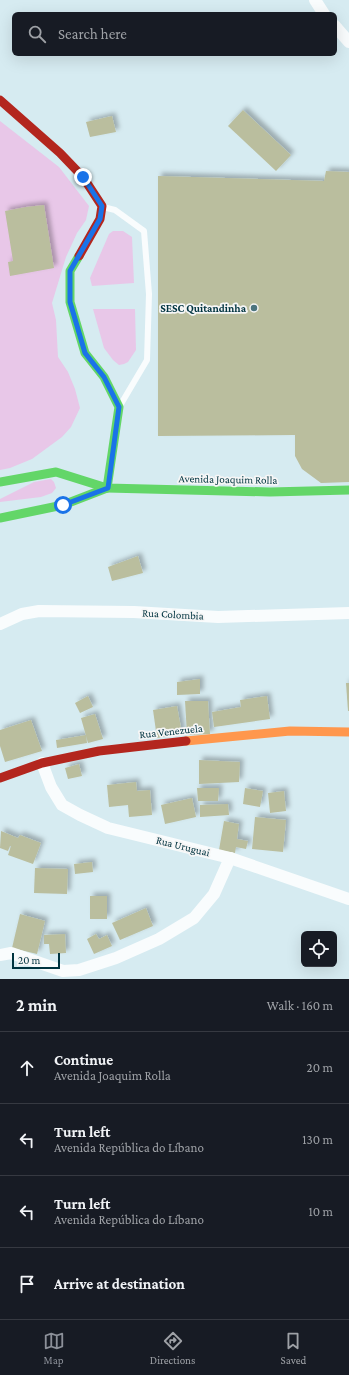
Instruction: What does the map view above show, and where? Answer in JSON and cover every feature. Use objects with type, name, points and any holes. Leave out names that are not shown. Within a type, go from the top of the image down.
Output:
[{"type":"street","points":[[314,0],[323,12]]},
{"type":"street","points":[[337,28],[349,42]]},
{"type":"street","points":[[0,100],[60,153],[83,177],[102,206],[100,219],[70,271],[70,302],[85,353],[104,377],[119,407],[108,488]]},
{"type":"street","name":"Avenida Joaquim Rolla","points":[[0,482],[56,472],[108,488],[270,492],[349,490]]},
{"type":"street","name":"Avenida Joaquim Rolla","points":[[0,518],[63,505],[108,488]]},
{"type":"street","name":"Rua Colombia","points":[[0,624],[22,614],[39,611],[134,612],[218,617],[349,613]]},
{"type":"street","name":"Rua Venezuela","points":[[0,778],[42,763],[99,751],[154,744],[290,731],[349,732]]},
{"type":"street","name":"Rua Uruguai","points":[[42,763],[51,787],[62,804],[80,815],[108,828],[230,858],[349,899]]},
{"type":"street","points":[[0,955],[11,953],[63,971],[79,970],[116,958],[158,939],[194,918],[214,894],[230,858]]},
{"type":"lane","points":[[102,206],[115,210],[144,231],[149,294],[147,360],[119,407]]},
{"type":"shaded area","points":[[0,121],[59,167],[89,206],[86,220],[77,233],[66,257],[52,303],[56,320],[58,357],[68,372],[75,389],[80,408],[71,427],[62,437],[32,459],[10,468],[0,470]]},
{"type":"shaded area","points":[[113,231],[123,231],[132,237],[134,283],[92,286],[90,278],[109,234]]},
{"type":"shaded area","points":[[93,309],[135,309],[136,350],[128,362],[119,365],[104,348]]},
{"type":"shaded area","points":[[51,479],[56,488],[52,493],[41,497],[0,502],[0,499],[34,482]]},
{"type":"building","points":[[243,110],[291,155],[276,171],[228,126]]},
{"type":"building","points":[[112,116],[116,132],[90,137],[86,122]]},
{"type":"building","name":"SESC Quitandinha","points":[[326,171],[349,172],[349,482],[321,483],[302,469],[295,456],[295,435],[158,436],[158,176],[324,181]]},
{"type":"building","points":[[44,205],[54,268],[10,276],[8,262],[13,261],[5,211]]},
{"type":"building","points":[[138,556],[143,573],[112,581],[108,567]]},
{"type":"building","points":[[200,679],[200,694],[177,695],[177,682]]},
{"type":"building","points":[[346,683],[349,683],[349,711],[348,711]]},
{"type":"building","points":[[88,696],[93,707],[80,713],[75,703]]},
{"type":"building","points":[[267,696],[270,719],[214,727],[212,712],[241,707],[240,700]]},
{"type":"building","points":[[185,701],[208,701],[210,734],[187,735]]},
{"type":"building","points":[[177,706],[182,734],[157,738],[153,710]]},
{"type":"building","points":[[95,714],[103,739],[88,743],[81,718]]},
{"type":"building","points":[[31,720],[42,751],[5,762],[0,746],[0,730]]},
{"type":"building","points":[[86,735],[87,743],[57,748],[56,740]]},
{"type":"building","points":[[199,760],[240,762],[239,782],[199,784]]},
{"type":"building","points":[[79,764],[82,776],[68,779],[65,768]]},
{"type":"building","points":[[136,782],[137,791],[150,790],[152,815],[129,817],[128,805],[109,807],[107,785]]},
{"type":"building","points":[[197,788],[219,788],[218,801],[198,801]]},
{"type":"building","points":[[245,788],[263,791],[260,807],[243,804]]},
{"type":"building","points":[[284,791],[286,811],[270,813],[268,793]]},
{"type":"building","points":[[192,798],[196,817],[165,824],[161,805]]},
{"type":"building","points":[[228,804],[229,815],[200,817],[200,805]]},
{"type":"building","points":[[255,817],[286,820],[283,852],[252,849]]},
{"type":"building","points":[[224,821],[239,824],[237,839],[248,841],[246,849],[236,847],[235,853],[219,850]]},
{"type":"building","points":[[1,831],[18,838],[20,835],[41,843],[33,864],[8,855],[11,846],[8,851],[0,848]]},
{"type":"building","points":[[92,862],[93,872],[75,874],[74,864]]},
{"type":"building","points":[[35,868],[68,869],[67,894],[34,893]]},
{"type":"building","points":[[90,896],[107,896],[107,919],[90,919]]},
{"type":"building","points":[[146,908],[153,926],[120,940],[112,923]]},
{"type":"building","points":[[20,914],[45,921],[37,954],[12,948]]},
{"type":"building","points":[[65,934],[66,953],[50,954],[49,944],[44,944],[44,935]]},
{"type":"building","points":[[96,934],[99,939],[107,935],[112,946],[94,954],[87,939]]},
{"type":"traffic: fast","points":[[79,256],[70,271],[70,302],[85,353],[104,377],[119,407],[107,488]]},
{"type":"traffic: fast","points":[[0,482],[56,472],[107,488],[270,492],[349,490]]},
{"type":"traffic: fast","points":[[0,518],[63,505],[107,488]]},
{"type":"traffic: slow","points":[[186,741],[290,731],[349,732]]},
{"type":"traffic: jam","points":[[0,100],[60,153],[83,177],[102,206],[100,219],[79,256]]},
{"type":"traffic: jam","points":[[0,778],[42,763],[99,751],[186,741]]},
{"type":"place","name":"SESC Quitandinha","points":[[254,308]]},
{"type":"route","points":[[63,505],[108,488],[119,407],[104,377],[85,353],[70,302],[70,271],[100,219],[102,206],[83,177]]}]
